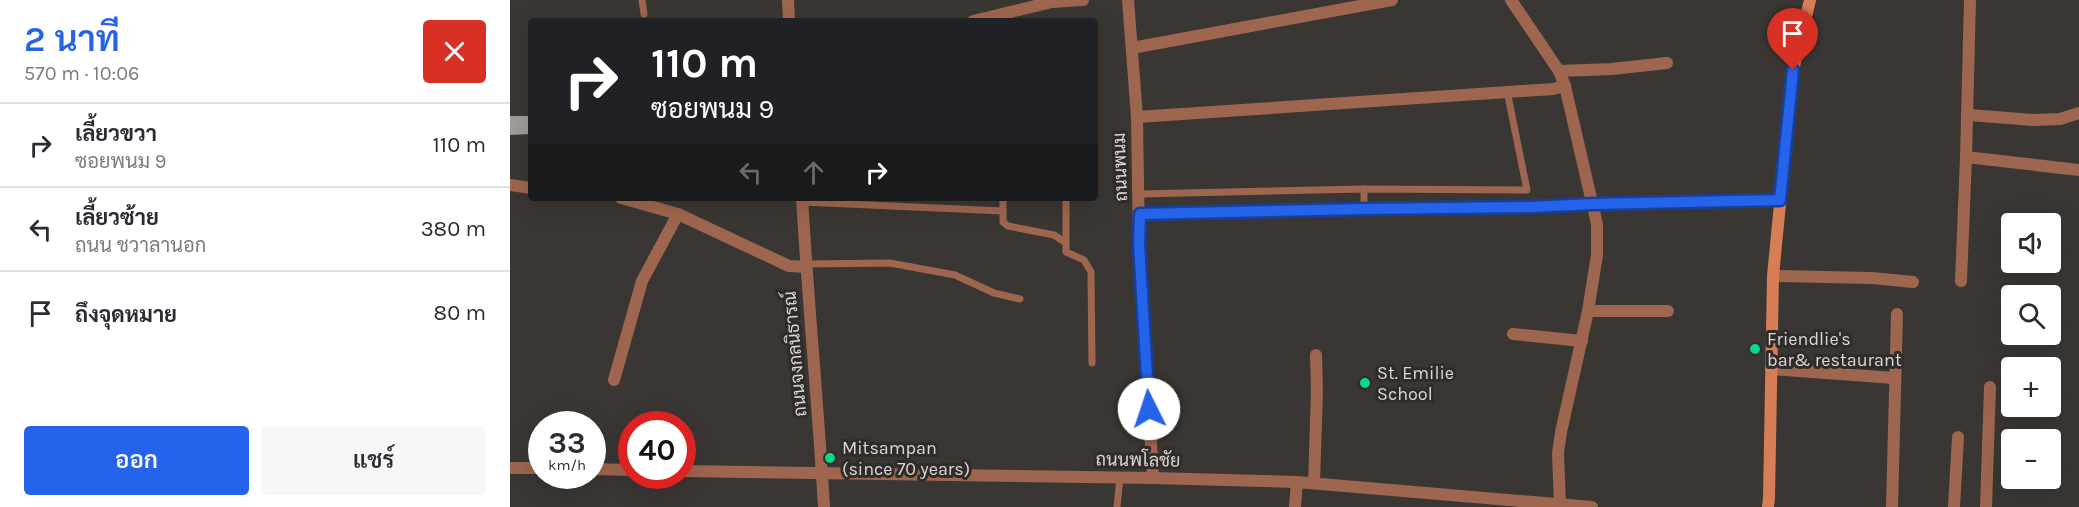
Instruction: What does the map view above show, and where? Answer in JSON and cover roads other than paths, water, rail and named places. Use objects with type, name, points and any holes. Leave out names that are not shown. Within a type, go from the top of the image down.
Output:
[{"type":"main road","points":[[1768,507],[1773,276],[1793,70],[1810,0]]},
{"type":"street","points":[[788,0],[789,18]]},
{"type":"street","points":[[985,18],[1052,2],[1083,0]]},
{"type":"street","name":"ถนนพนม","points":[[1128,0],[1137,117],[1140,257],[1153,478]]},
{"type":"street","points":[[1132,48],[1392,0]]},
{"type":"street","points":[[1511,0],[1559,71],[1565,86],[1597,224],[1598,255],[1560,442],[1560,504]]},
{"type":"street","points":[[1961,280],[1969,115],[1970,0]]},
{"type":"street","points":[[1559,71],[1612,69],[1667,63]]},
{"type":"street","points":[[1137,117],[1553,89],[1565,86]]},
{"type":"street","points":[[1969,115],[2033,120],[2060,119],[2079,113]]},
{"type":"street","points":[[1966,157],[2079,170]]},
{"type":"street","points":[[510,185],[528,188]]},
{"type":"street","points":[[1140,214],[1780,200]]},
{"type":"street","points":[[632,201],[678,214],[789,266],[805,265]]},
{"type":"street","name":"ถนนจงกลนิธารณ์","points":[[802,201],[824,507]]},
{"type":"street","points":[[614,380],[642,281],[678,214]]},
{"type":"street","points":[[1773,276],[1872,278],[1913,282]]},
{"type":"street","points":[[1588,311],[1668,311]]},
{"type":"street","points":[[1892,507],[1897,314]]},
{"type":"street","points":[[1513,334],[1582,341]]},
{"type":"street","points":[[1314,483],[1316,355]]},
{"type":"street","points":[[1772,369],[1894,378]]},
{"type":"street","points":[[1986,507],[1990,387]]},
{"type":"street","points":[[1954,507],[1958,437]]},
{"type":"street","points":[[510,468],[528,468]]},
{"type":"street","name":"ถนนพโลชัย","points":[[696,471],[1120,477],[1297,482],[1535,504],[1592,507]]},
{"type":"street","points":[[1295,507],[1297,482]]},
{"type":"lane","points":[[642,0],[644,14]]},
{"type":"lane","points":[[1139,194],[1364,189],[1527,190],[1507,91]]},
{"type":"lane","points":[[1364,189],[1364,209]]},
{"type":"lane","points":[[820,201],[1003,211]]},
{"type":"lane","points":[[1003,201],[1003,222],[1008,226],[1054,235],[1066,243]]},
{"type":"lane","points":[[1066,201],[1066,252],[1084,260],[1091,272],[1092,363]]},
{"type":"lane","points":[[805,265],[890,263],[955,276],[994,293],[1020,299]]},
{"type":"lane","points":[[1116,507],[1120,477]]},
{"type":"place","name":"Friendlie's bar& restaurant","points":[[1755,349]]},
{"type":"place","name":"St. Emilie School","points":[[1365,383]]},
{"type":"place","name":"Mitsampan (since 70 years)","points":[[830,458]]}]
